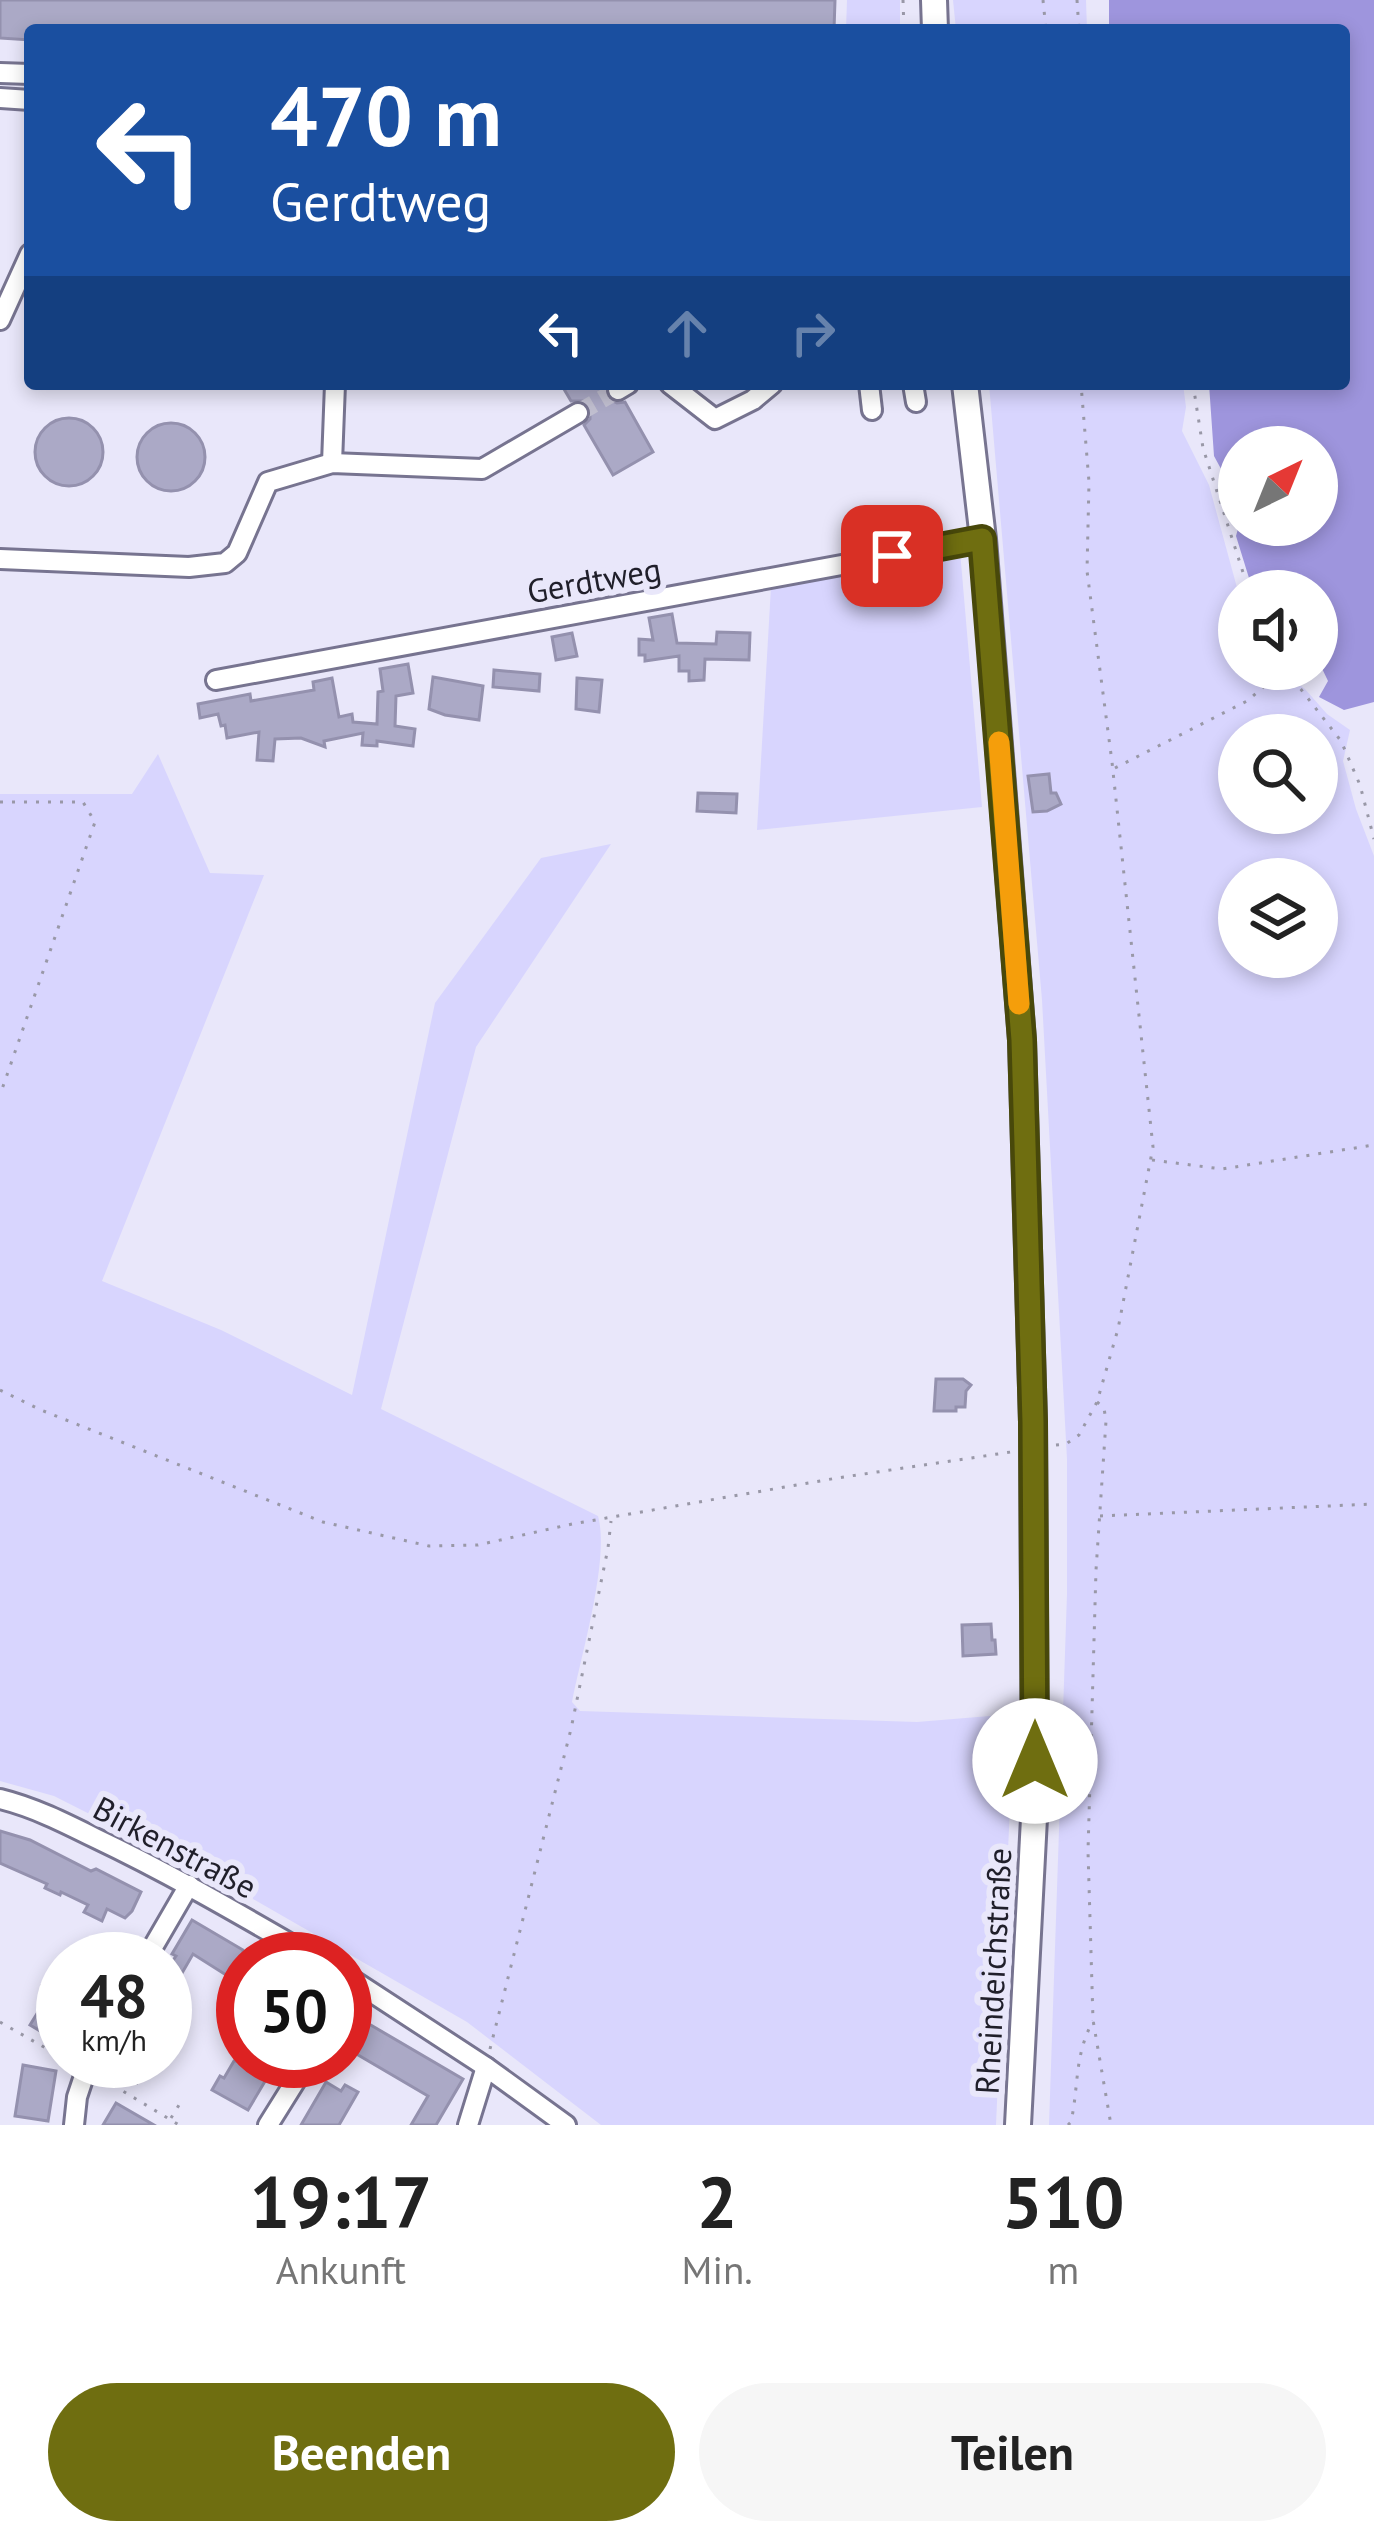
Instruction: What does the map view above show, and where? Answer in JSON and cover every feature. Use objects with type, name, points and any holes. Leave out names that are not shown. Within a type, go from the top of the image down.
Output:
[{"type":"main road","name":"Rheindeichstraße","points":[[966,390],[1022,1040],[1033,1449],[1035,1798],[1018,2125]]},
{"type":"street","points":[[0,320],[24,267]]},
{"type":"street","points":[[332,463],[335,390]]},
{"type":"street","points":[[678,390],[715,418],[765,390]]},
{"type":"street","points":[[869,390],[872,410]]},
{"type":"street","points":[[0,559],[189,567],[225,563],[237,553],[268,482],[332,463],[482,470],[578,413]]},
{"type":"street","name":"Gerdtweg","points":[[217,680],[982,539]]},
{"type":"street","name":"Birkenstraße","points":[[0,1799],[50,1816],[270,1932]]},
{"type":"street","points":[[162,1932],[189,1886]]},
{"type":"street","points":[[372,1998],[486,2067],[566,2125]]},
{"type":"street","points":[[468,2125],[486,2067]]},
{"type":"street","points":[[74,2125],[80,2088]]},
{"type":"street","points":[[268,2125],[291,2088]]},
{"type":"path","points":[[1066,1444],[1079,1435],[1097,1402],[1118,1329],[1153,1132],[1087,571],[1089,482],[1081,390]]},
{"type":"path","points":[[1194,390],[1203,448],[1242,570]]},
{"type":"path","points":[[1113,769],[1260,690]]},
{"type":"path","points":[[1301,690],[1341,741],[1360,785],[1374,839]]},
{"type":"path","points":[[0,802],[83,802],[95,822],[0,1095]]},
{"type":"path","points":[[1150,1160],[1222,1169],[1374,1145]]},
{"type":"path","points":[[0,1390],[323,1522],[429,1546],[478,1545],[837,1478],[1033,1449]]},
{"type":"path","points":[[1097,1402],[1106,1420],[1088,1851],[1094,2020],[1111,2125]]},
{"type":"path","points":[[1099,1516],[1374,1504]]},
{"type":"path","points":[[486,2067],[571,1729],[611,1519]]},
{"type":"path","points":[[1068,2125],[1076,2103],[1081,2044],[1094,2020]]},
{"type":"path","points":[[0,2022],[36,2043]]},
{"type":"path","points":[[122,2088],[179,2125]]},
{"type":"path","points":[[170,2120],[179,2105]]},
{"type":"shaded area","points":[[847,0],[900,0],[900,24],[846,24]]},
{"type":"shaded area","points":[[953,0],[1086,0],[1087,24],[955,24]]},
{"type":"shaded area","points":[[1109,0],[1374,0],[1374,702],[1344,710],[1319,697],[1323,690],[1338,690],[1338,570],[1247,570],[1239,546],[1338,546],[1338,426],[1218,426],[1218,463],[1209,390],[1350,390],[1350,24],[1109,24]]},
{"type":"shaded area","points":[[990,390],[1184,390],[1182,431],[1209,485],[1218,518],[1218,546],[1226,546],[1232,570],[1218,570],[1218,690],[1306,690],[1327,714],[1218,714],[1218,834],[1338,834],[1338,722],[1350,730],[1343,761],[1374,856],[1374,2125],[1049,2125],[1067,1594],[1067,1459],[1042,1000]]},
{"type":"shaded area","points":[[960,551],[982,807],[757,830],[771,587]]},
{"type":"shaded area","points":[[158,754],[210,873],[264,875],[102,1281],[221,1330],[352,1395],[435,1003],[541,858],[611,844],[476,1047],[381,1409],[598,1516],[597,1581],[572,1702],[580,1711],[917,1722],[1014,1714],[996,2125],[601,2125],[467,2022],[372,1967],[372,1932],[310,1932],[54,1796],[0,1781],[0,794],[132,794]]},
{"type":"building","points":[[0,0],[835,0],[834,24],[24,24],[24,40],[0,38]]},
{"type":"building","points":[[565,390],[606,390],[607,398],[625,402],[653,452],[613,475],[584,425],[590,419],[590,407],[584,401],[571,401]]},
{"type":"building","points":[[69,418],[93,428],[103,452],[93,476],[69,486],[45,476],[35,452],[45,428]]},
{"type":"building","points":[[171,423],[195,433],[205,457],[195,481],[171,491],[147,481],[137,457],[147,433]]},
{"type":"building","points":[[672,614],[677,643],[716,644],[717,632],[750,633],[749,660],[705,659],[704,680],[689,681],[689,671],[679,671],[679,656],[645,661],[645,655],[639,655],[639,639],[653,640],[649,618]]},
{"type":"building","points":[[572,633],[577,656],[556,660],[552,637]]},
{"type":"building","points":[[408,664],[413,693],[396,696],[395,726],[415,729],[413,746],[377,741],[377,746],[362,745],[363,733],[324,741],[325,747],[301,738],[275,739],[273,761],[257,760],[259,732],[227,738],[218,714],[200,718],[198,704],[250,694],[251,701],[314,690],[313,682],[332,678],[339,717],[352,714],[353,722],[377,724],[378,692],[383,691],[380,669]]},
{"type":"building","points":[[494,670],[540,674],[539,691],[493,687]]},
{"type":"building","points":[[433,677],[483,686],[479,720],[429,709]]},
{"type":"building","points":[[577,678],[602,680],[599,712],[576,709]]},
{"type":"building","points":[[1049,774],[1051,793],[1056,793],[1061,804],[1033,812],[1028,776]]},
{"type":"building","points":[[698,793],[737,794],[736,813],[697,811]]},
{"type":"building","points":[[936,1379],[963,1379],[971,1385],[965,1407],[934,1411]]},
{"type":"building","points":[[991,1624],[996,1654],[963,1656],[962,1625]]},
{"type":"building","points":[[0,1831],[30,1840],[141,1892],[132,1911],[125,1918],[107,1909],[102,1921],[84,1912],[88,1905],[0,1863]]},
{"type":"building","points":[[192,1920],[216,1934],[216,1969],[192,1956],[192,1932],[185,1932]]},
{"type":"building","points":[[372,2026],[463,2079],[436,2125],[411,2125],[428,2096],[372,2063]]},
{"type":"building","points":[[23,2065],[36,2067],[36,2088],[53,2088],[48,2121],[15,2116]]},
{"type":"building","points":[[216,2083],[216,2088],[261,2088],[248,2110],[212,2090]]},
{"type":"building","points":[[323,2088],[358,2092],[339,2125],[301,2125]]},
{"type":"building","points":[[116,2103],[154,2125],[103,2125]]},
{"type":"tunnel","points":[[578,413],[618,390]]},
{"type":"slow traffic","points":[[999,742],[1019,1004]]},
{"type":"route","points":[[892,556],[982,539],[1022,1040],[1033,1422],[1035,1761]]}]
